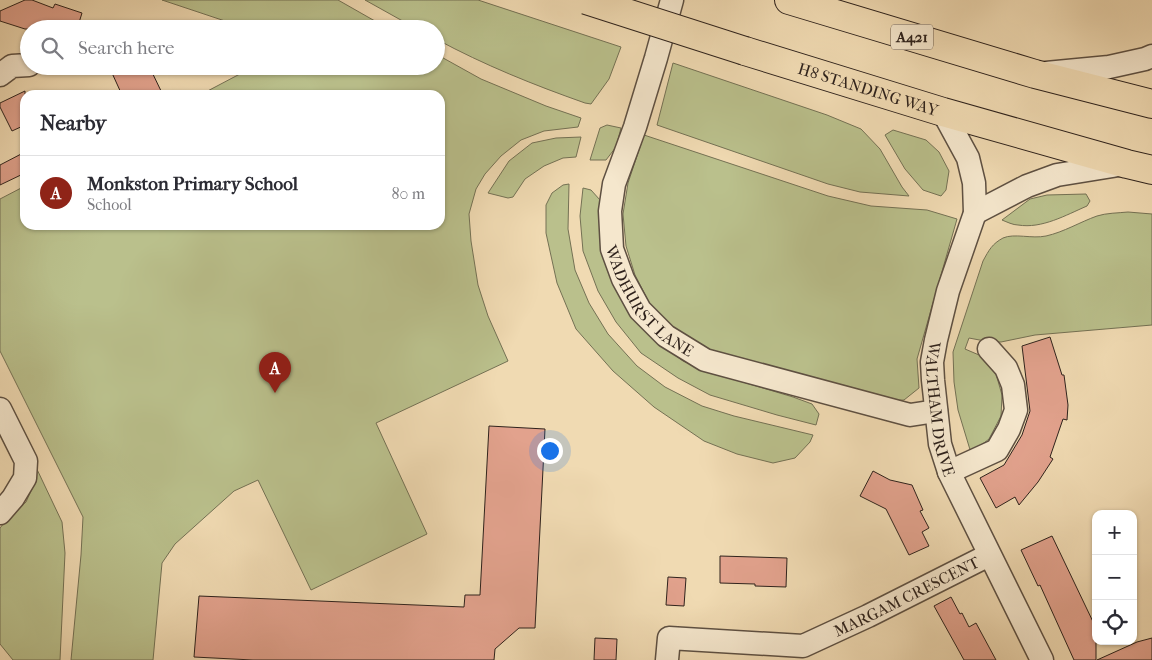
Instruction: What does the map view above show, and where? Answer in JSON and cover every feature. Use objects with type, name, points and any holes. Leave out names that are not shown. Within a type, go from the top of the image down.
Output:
[{"type":"highway","name":"H8 STANDING WAY","points":[[586,0],[943,112],[1139,166]]},
{"type":"highway","name":"A421","points":[[790,0],[1035,74],[1152,104]]},
{"type":"street","name":"WADHURST LANE","points":[[672,0],[635,127],[614,184],[610,211],[612,249],[623,280],[640,310],[666,336],[706,360],[910,415],[936,411]]},
{"type":"street","points":[[1035,74],[1108,68],[1152,56]]},
{"type":"street","points":[[0,75],[12,66],[20,65]]},
{"type":"street","points":[[943,112],[968,158],[974,183],[975,213],[1026,186],[1057,175],[1139,166]]},
{"type":"street","name":"WALTHAM DRIVE","points":[[975,213],[948,291],[932,362],[940,444],[949,472],[1042,660]]},
{"type":"street","points":[[949,472],[997,450],[1012,423],[1016,410],[1013,385],[1006,368],[989,349]]},
{"type":"street","points":[[0,410],[26,461],[25,478],[14,498],[0,513]]},
{"type":"street","name":"MARGAM CRESCENT","points":[[667,660],[669,638],[805,653],[868,616],[989,555]]},
{"type":"green space","points":[[162,0],[338,0],[373,20],[222,20]]},
{"type":"green space","points":[[365,0],[478,0],[621,47],[609,79],[591,104],[528,82],[445,44],[445,20],[401,20]]},
{"type":"green space","points":[[445,59],[481,79],[546,106],[581,118],[578,127],[544,131],[521,140],[501,156],[485,174],[476,189],[469,214],[478,285],[488,316],[508,361],[376,423],[427,534],[311,590],[258,480],[234,491],[175,544],[162,563],[153,660],[71,660],[83,517],[0,351],[0,199],[20,189],[20,230],[445,230],[445,90],[209,90],[238,75],[445,75]]},
{"type":"green space","points":[[673,63],[827,115],[861,129],[880,149],[909,196],[860,192],[828,184],[657,125]]},
{"type":"green space","points":[[607,125],[621,128],[616,147],[606,160],[590,160],[600,128]]},
{"type":"green space","points":[[893,130],[926,140],[939,152],[949,171],[946,190],[941,196],[923,190],[905,169],[885,135]]},
{"type":"green space","points":[[644,135],[828,196],[871,206],[927,210],[957,219],[917,359],[919,388],[904,400],[887,401],[701,350],[674,330],[651,306],[635,275],[626,246],[623,214],[628,183]]},
{"type":"green space","points":[[581,137],[576,157],[563,158],[544,166],[525,179],[513,197],[508,198],[488,193],[509,161],[532,143],[556,138]]},
{"type":"green space","points":[[569,184],[568,229],[575,270],[589,303],[608,334],[637,366],[665,387],[702,406],[734,416],[813,435],[810,442],[795,458],[773,463],[737,454],[704,441],[654,407],[613,371],[576,329],[557,283],[546,233],[546,205],[552,193],[563,185]]},
{"type":"green space","points":[[583,188],[591,190],[600,200],[599,217],[650,336],[683,361],[706,371],[812,404],[819,414],[816,425],[710,395],[678,378],[641,353],[616,322],[598,291],[583,251],[580,216]]},
{"type":"green space","points":[[1086,194],[1090,201],[1087,206],[1045,223],[1027,226],[1002,220],[1030,199],[1047,195]]},
{"type":"green space","points":[[1128,212],[1152,214],[1152,325],[1035,335],[1001,342],[969,338],[965,349],[979,355],[994,367],[1002,395],[1001,416],[989,439],[971,453],[958,410],[954,382],[953,352],[983,261],[989,250],[1003,238],[1046,236],[1097,216]]},
{"type":"green space","points":[[34,463],[62,522],[65,553],[60,660],[13,660],[0,644],[0,528],[26,502],[35,482]]},
{"type":"building","points":[[25,0],[32,0],[53,8],[55,4],[82,13],[80,20],[20,20],[20,27],[0,21],[0,11]]},
{"type":"building","points":[[113,75],[153,75],[161,90],[120,90]]},
{"type":"building","points":[[20,93],[20,127],[12,131],[0,107],[0,103]]},
{"type":"building","points":[[20,155],[20,175],[0,185],[0,165]]},
{"type":"building","points":[[1050,337],[1062,375],[1064,375],[1068,405],[1067,420],[1063,419],[1050,457],[1053,459],[1038,482],[1019,505],[1015,497],[996,508],[980,478],[1004,465],[1022,435],[1030,411],[1022,346]]},
{"type":"building","points":[[489,426],[545,429],[535,628],[519,628],[495,649],[494,660],[253,660],[194,657],[199,596],[464,607],[465,595],[480,595]]},
{"type":"building","points":[[873,471],[890,480],[912,485],[923,510],[920,511],[929,528],[922,532],[929,546],[909,555],[886,509],[860,496]]},
{"type":"building","points":[[1052,536],[1092,620],[1092,645],[1096,645],[1096,660],[1074,660],[1040,585],[1038,586],[1021,550]]},
{"type":"building","points":[[720,556],[787,558],[786,587],[720,583]]},
{"type":"building","points":[[668,577],[686,578],[684,606],[666,605]]},
{"type":"building","points":[[951,597],[969,627],[976,623],[996,660],[964,660],[934,606]]},
{"type":"building","points":[[595,638],[617,639],[616,660],[594,660]]},
{"type":"building","points":[[1152,638],[1152,660],[1097,660],[1130,645],[1137,645],[1137,642]]},
{"type":"place","name":"Monkston Primary School","points":[[275,393]]}]
